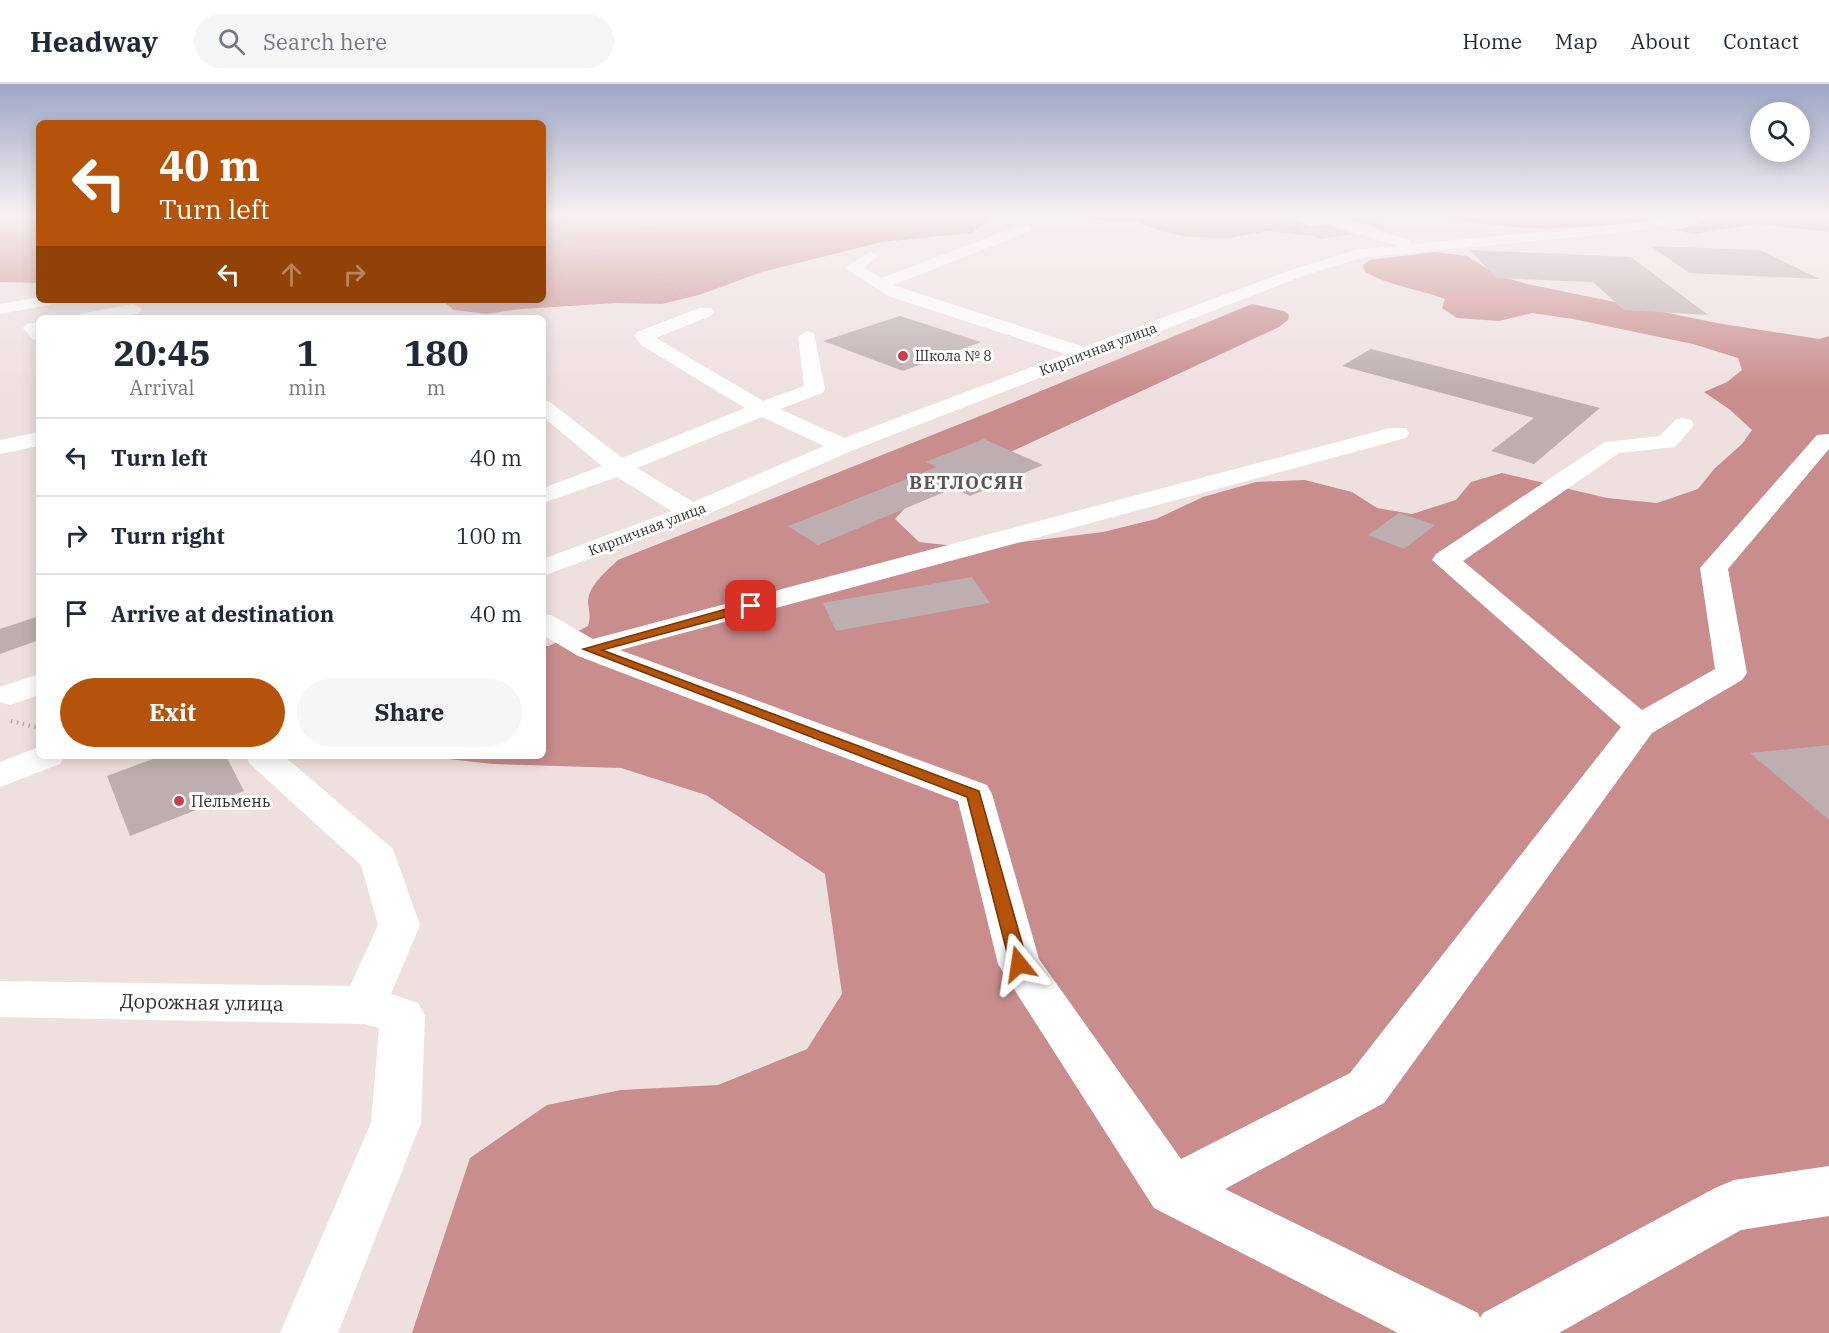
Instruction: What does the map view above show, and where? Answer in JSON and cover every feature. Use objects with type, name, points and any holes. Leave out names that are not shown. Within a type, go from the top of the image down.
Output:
[{"type":"street","points":[[863,273],[894,292],[1085,354]]},
{"type":"street","points":[[880,284],[908,273]]},
{"type":"street","name":"Кирпичная улица","points":[[546,567],[692,512],[843,447],[1296,273]]},
{"type":"street","points":[[0,309],[36,303]]},
{"type":"street","points":[[102,315],[133,309]]},
{"type":"street","points":[[705,312],[644,336],[648,341],[760,408],[843,447]]},
{"type":"street","points":[[546,495],[621,469],[760,408],[814,389],[807,337]]},
{"type":"street","points":[[546,408],[621,469],[692,512]]},
{"type":"street","points":[[1640,726],[1446,560],[1613,447],[1667,442],[1683,425]]},
{"type":"street","points":[[589,649],[1398,433]]},
{"type":"street","points":[[0,447],[36,440]]},
{"type":"street","points":[[1172,1190],[1367,1088],[1640,726],[1731,673],[1714,568],[1825,440]]},
{"type":"street","points":[[546,624],[589,649],[974,794],[1019,964],[1172,1190],[1458,1333]]},
{"type":"street","points":[[0,775],[40,759]]},
{"type":"street","points":[[265,759],[379,859],[399,925],[383,1010],[396,1123],[309,1333]]},
{"type":"street","name":"Дорожная улица","points":[[0,999],[383,1010]]},
{"type":"street","points":[[1503,1333],[1734,1206],[1829,1191]]},
{"type":"path","points":[[28,276],[35,273]]},
{"type":"path","points":[[649,273],[680,284],[675,289],[705,312]]},
{"type":"path","points":[[16,699],[36,724]]},
{"type":"shaded area","points":[[0,273],[36,273],[36,283],[0,282]]},
{"type":"shaded area","points":[[546,273],[758,273],[699,295],[662,304],[616,303],[521,309],[486,314],[454,310],[445,303],[546,303]]},
{"type":"shaded area","points":[[1367,273],[1494,273],[1527,284],[1717,323],[1819,339],[1829,336],[1829,1333],[412,1333],[470,1158],[547,1105],[621,1090],[718,1085],[807,1049],[842,994],[825,874],[706,795],[621,768],[493,764],[449,759],[546,759],[546,646],[588,626],[590,617],[588,603],[591,590],[618,560],[990,412],[1252,304],[1284,311],[1289,315],[1288,320],[1279,327],[916,496],[895,519],[919,542],[973,548],[1103,532],[1156,519],[1203,497],[1256,482],[1305,480],[1352,492],[1377,508],[1412,514],[1456,500],[1471,482],[1502,473],[1607,498],[1657,503],[1698,489],[1714,469],[1742,444],[1752,430],[1729,409],[1704,392],[1727,382],[1742,370],[1738,358],[1693,344],[1573,319],[1532,313],[1499,321],[1457,318],[1442,308],[1445,299]]},
{"type":"building","points":[[1492,273],[1653,273],[1708,315],[1624,310],[1593,282],[1496,278]]},
{"type":"building","points":[[1695,273],[1808,273],[1820,279]]},
{"type":"building","name":"Школа № 8","points":[[900,316],[981,342],[903,371],[823,341]]},
{"type":"building","points":[[1371,349],[1600,408],[1534,464],[1491,451],[1534,418],[1342,366]]},
{"type":"building","points":[[984,439],[1043,465],[970,496],[954,488],[818,545],[788,526],[937,467],[926,462]]},
{"type":"building","points":[[1399,513],[1435,525],[1404,549],[1368,535]]},
{"type":"building","points":[[972,577],[990,603],[836,631],[823,603]]},
{"type":"building","points":[[36,617],[36,641],[0,654],[0,629]]},
{"type":"building","points":[[1829,745],[1829,820],[1750,753]]},
{"type":"building","points":[[153,759],[228,759],[244,791],[130,836],[107,776]]},
{"type":"place","name":"Школа № 8","points":[[903,356]]},
{"type":"place","name":"Пельмень","points":[[179,801]]},
{"type":"district","name":"ВЕТЛОСЯН","points":[[967,482]]},
{"type":"route","points":[[751,606],[589,649],[974,794],[1019,964]]}]
